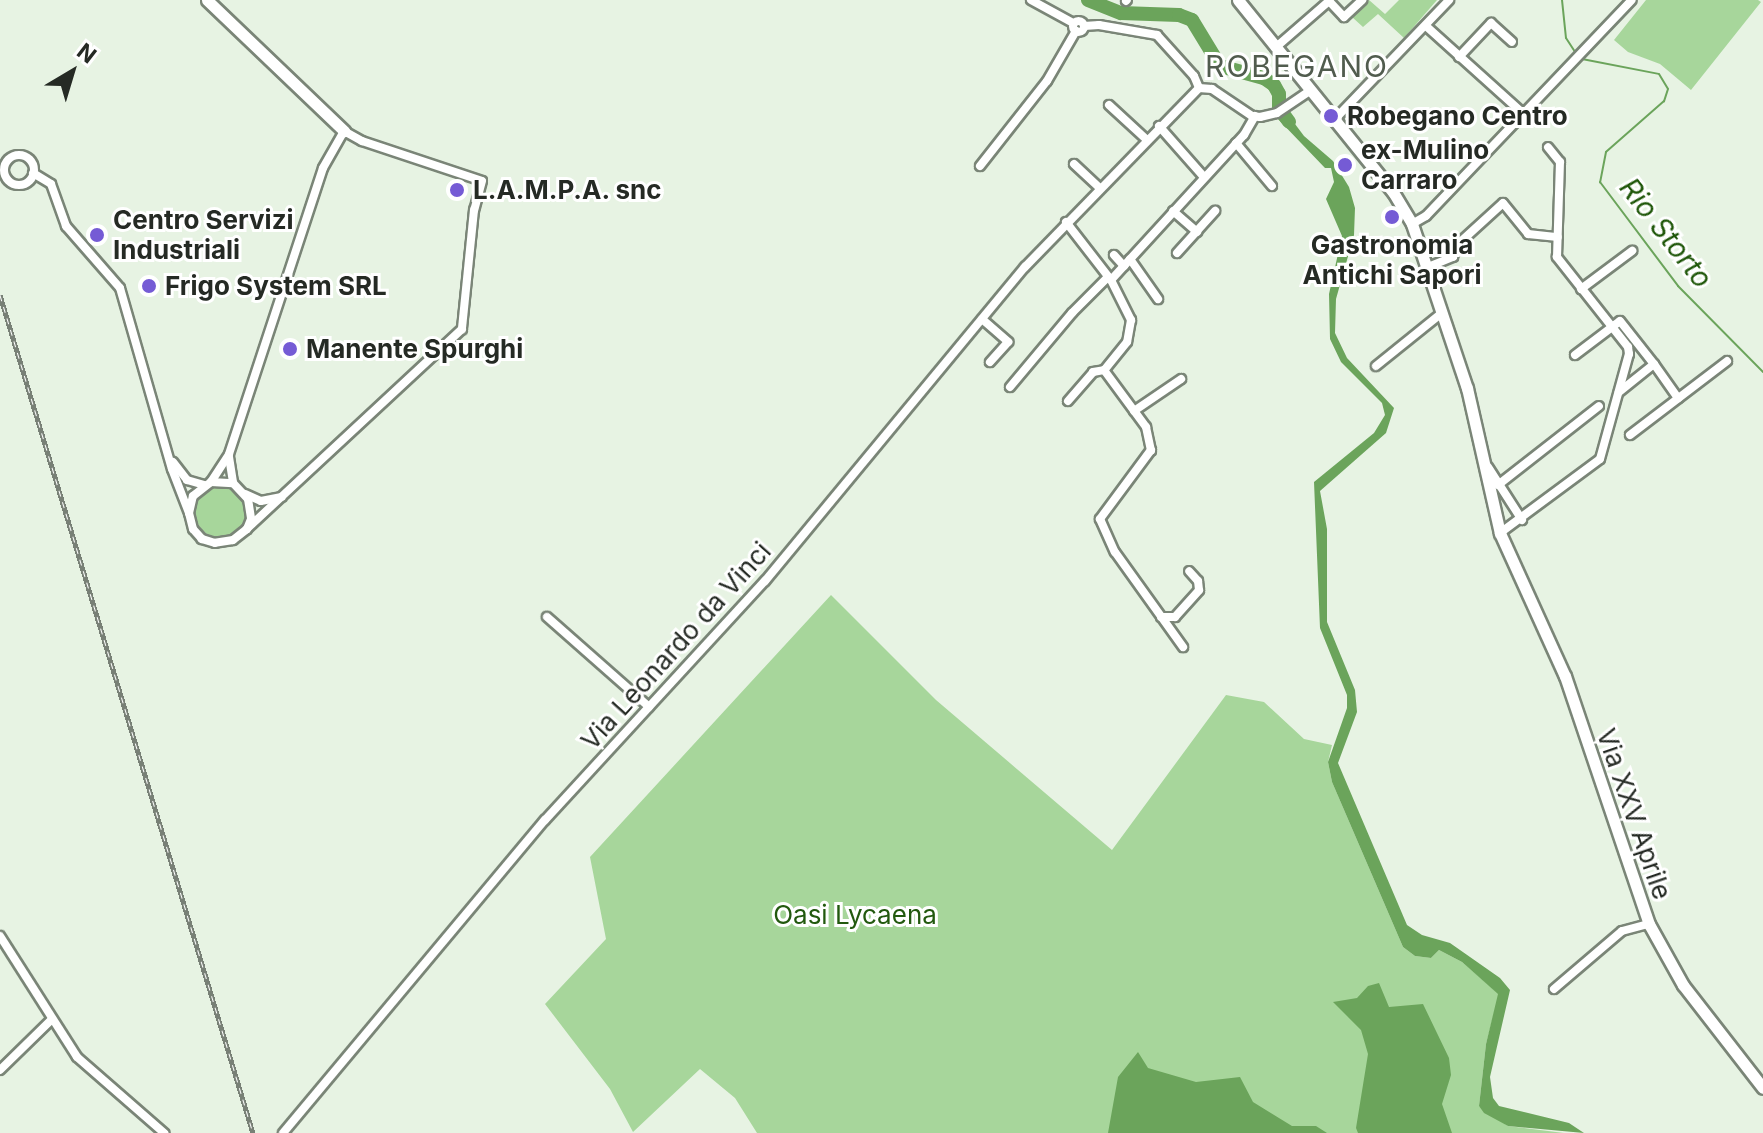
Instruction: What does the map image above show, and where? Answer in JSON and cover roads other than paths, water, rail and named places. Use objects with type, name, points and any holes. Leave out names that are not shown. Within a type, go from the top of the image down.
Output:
[{"type":"main road","points":[[207,0],[344,131]]},
{"type":"main road","name":"Via XXV Aprile","points":[[1238,0],[1393,192],[1412,224],[1467,388],[1500,533],[1565,676],[1649,924],[1683,985],[1763,1088]]},
{"type":"street","points":[[1031,0],[1077,27],[1099,25],[1157,35],[1194,76],[1199,88],[1220,93],[1255,116]]},
{"type":"street","points":[[1275,48],[1329,1],[1344,17],[1362,0]]},
{"type":"street","points":[[1335,119],[1449,0]]},
{"type":"street","points":[[1412,224],[1426,216],[1590,48],[1632,0]]},
{"type":"street","points":[[1459,57],[1491,23],[1512,42]]},
{"type":"street","points":[[1426,26],[1525,115]]},
{"type":"street","points":[[980,166],[1058,65],[1077,27]]},
{"type":"street","name":"Via Leonardo da Vinci","points":[[283,1133],[506,865],[765,581],[1066,222],[1199,88]]},
{"type":"street","points":[[1010,387],[1072,313],[1127,263],[1236,143],[1255,116],[1282,110],[1310,91]]},
{"type":"street","points":[[1109,105],[1146,139]]},
{"type":"street","points":[[1159,126],[1204,177]]},
{"type":"street","points":[[33,173],[51,184],[66,226],[120,288],[193,529],[209,542],[233,540],[247,529],[462,329],[474,210],[482,181],[362,141],[344,131],[323,168],[229,454],[208,484],[193,496],[189,513]]},
{"type":"street","points":[[1236,143],[1272,186]]},
{"type":"street","points":[[1500,533],[1522,520],[1600,459],[1629,354],[1612,326],[1557,257],[1560,162],[1548,147]]},
{"type":"street","points":[[1074,164],[1100,188]]},
{"type":"street","points":[[1428,267],[1453,257],[1457,245],[1503,203],[1528,234],[1558,237]]},
{"type":"street","points":[[1173,211],[1197,232]]},
{"type":"street","points":[[1177,253],[1215,211]]},
{"type":"street","points":[[1066,222],[1110,279],[1131,320],[1127,342],[1104,370],[1093,372],[1068,401]]},
{"type":"street","points":[[1581,289],[1632,251]]},
{"type":"street","points":[[1114,255],[1127,263],[1158,299]]},
{"type":"street","points":[[1376,366],[1442,313]]},
{"type":"street","points":[[982,319],[1008,342],[990,362]]},
{"type":"street","points":[[1575,355],[1620,321],[1678,398]]},
{"type":"street","points":[[1630,435],[1727,361]]},
{"type":"street","points":[[1618,393],[1654,364]]},
{"type":"street","points":[[1104,370],[1146,427],[1151,450],[1100,519],[1115,552],[1183,647]]},
{"type":"street","points":[[1134,411],[1181,379]]},
{"type":"street","points":[[1498,485],[1599,406]]},
{"type":"street","points":[[229,454],[233,483],[245,494],[261,501],[282,497]]},
{"type":"street","points":[[171,458],[187,480],[208,484],[233,483]]},
{"type":"street","points":[[1482,458],[1522,520]]},
{"type":"street","points":[[245,494],[252,513],[247,529]]},
{"type":"street","points":[[1161,617],[1175,617],[1199,590],[1198,581],[1189,571]]},
{"type":"street","points":[[547,617],[649,707]]},
{"type":"street","points":[[1554,989],[1622,931],[1649,924]]},
{"type":"street","points":[[0,936],[51,1020],[88,1068],[164,1133]]},
{"type":"street","points":[[0,1070],[51,1020]]},
{"type":"waterway","points":[[1088,0],[1121,13],[1179,15],[1192,20],[1220,66],[1264,78],[1274,85],[1279,94],[1279,108],[1289,122]]},
{"type":"waterway","name":"Rio Storto","points":[[1562,0],[1566,38],[1577,55]]},
{"type":"waterway","name":"Rio Storto","points":[[1582,59],[1659,74],[1668,89],[1664,101],[1606,152],[1600,182],[1678,286],[1763,372]]},
{"type":"railway","points":[[0,295],[253,1133]]},
{"type":"place","name":"Robegano Centro","points":[[1331,116]]},
{"type":"place","name":"ex-Mulino Carraro","points":[[1345,165]]},
{"type":"place","name":"L.A.M.P.A. snc","points":[[457,190]]},
{"type":"place","name":"Gastronomia Antichi Sapori","points":[[1392,217]]},
{"type":"place","name":"Centro Servizi Industriali","points":[[97,235]]},
{"type":"place","name":"Frigo System SRL","points":[[149,286]]},
{"type":"place","name":"Manente Spurghi","points":[[290,349]]},
{"type":"district","name":"ROBEGANO","points":[[1297,66]]},
{"type":"park label","name":"Oasi Lycaena","points":[[855,915]]}]
